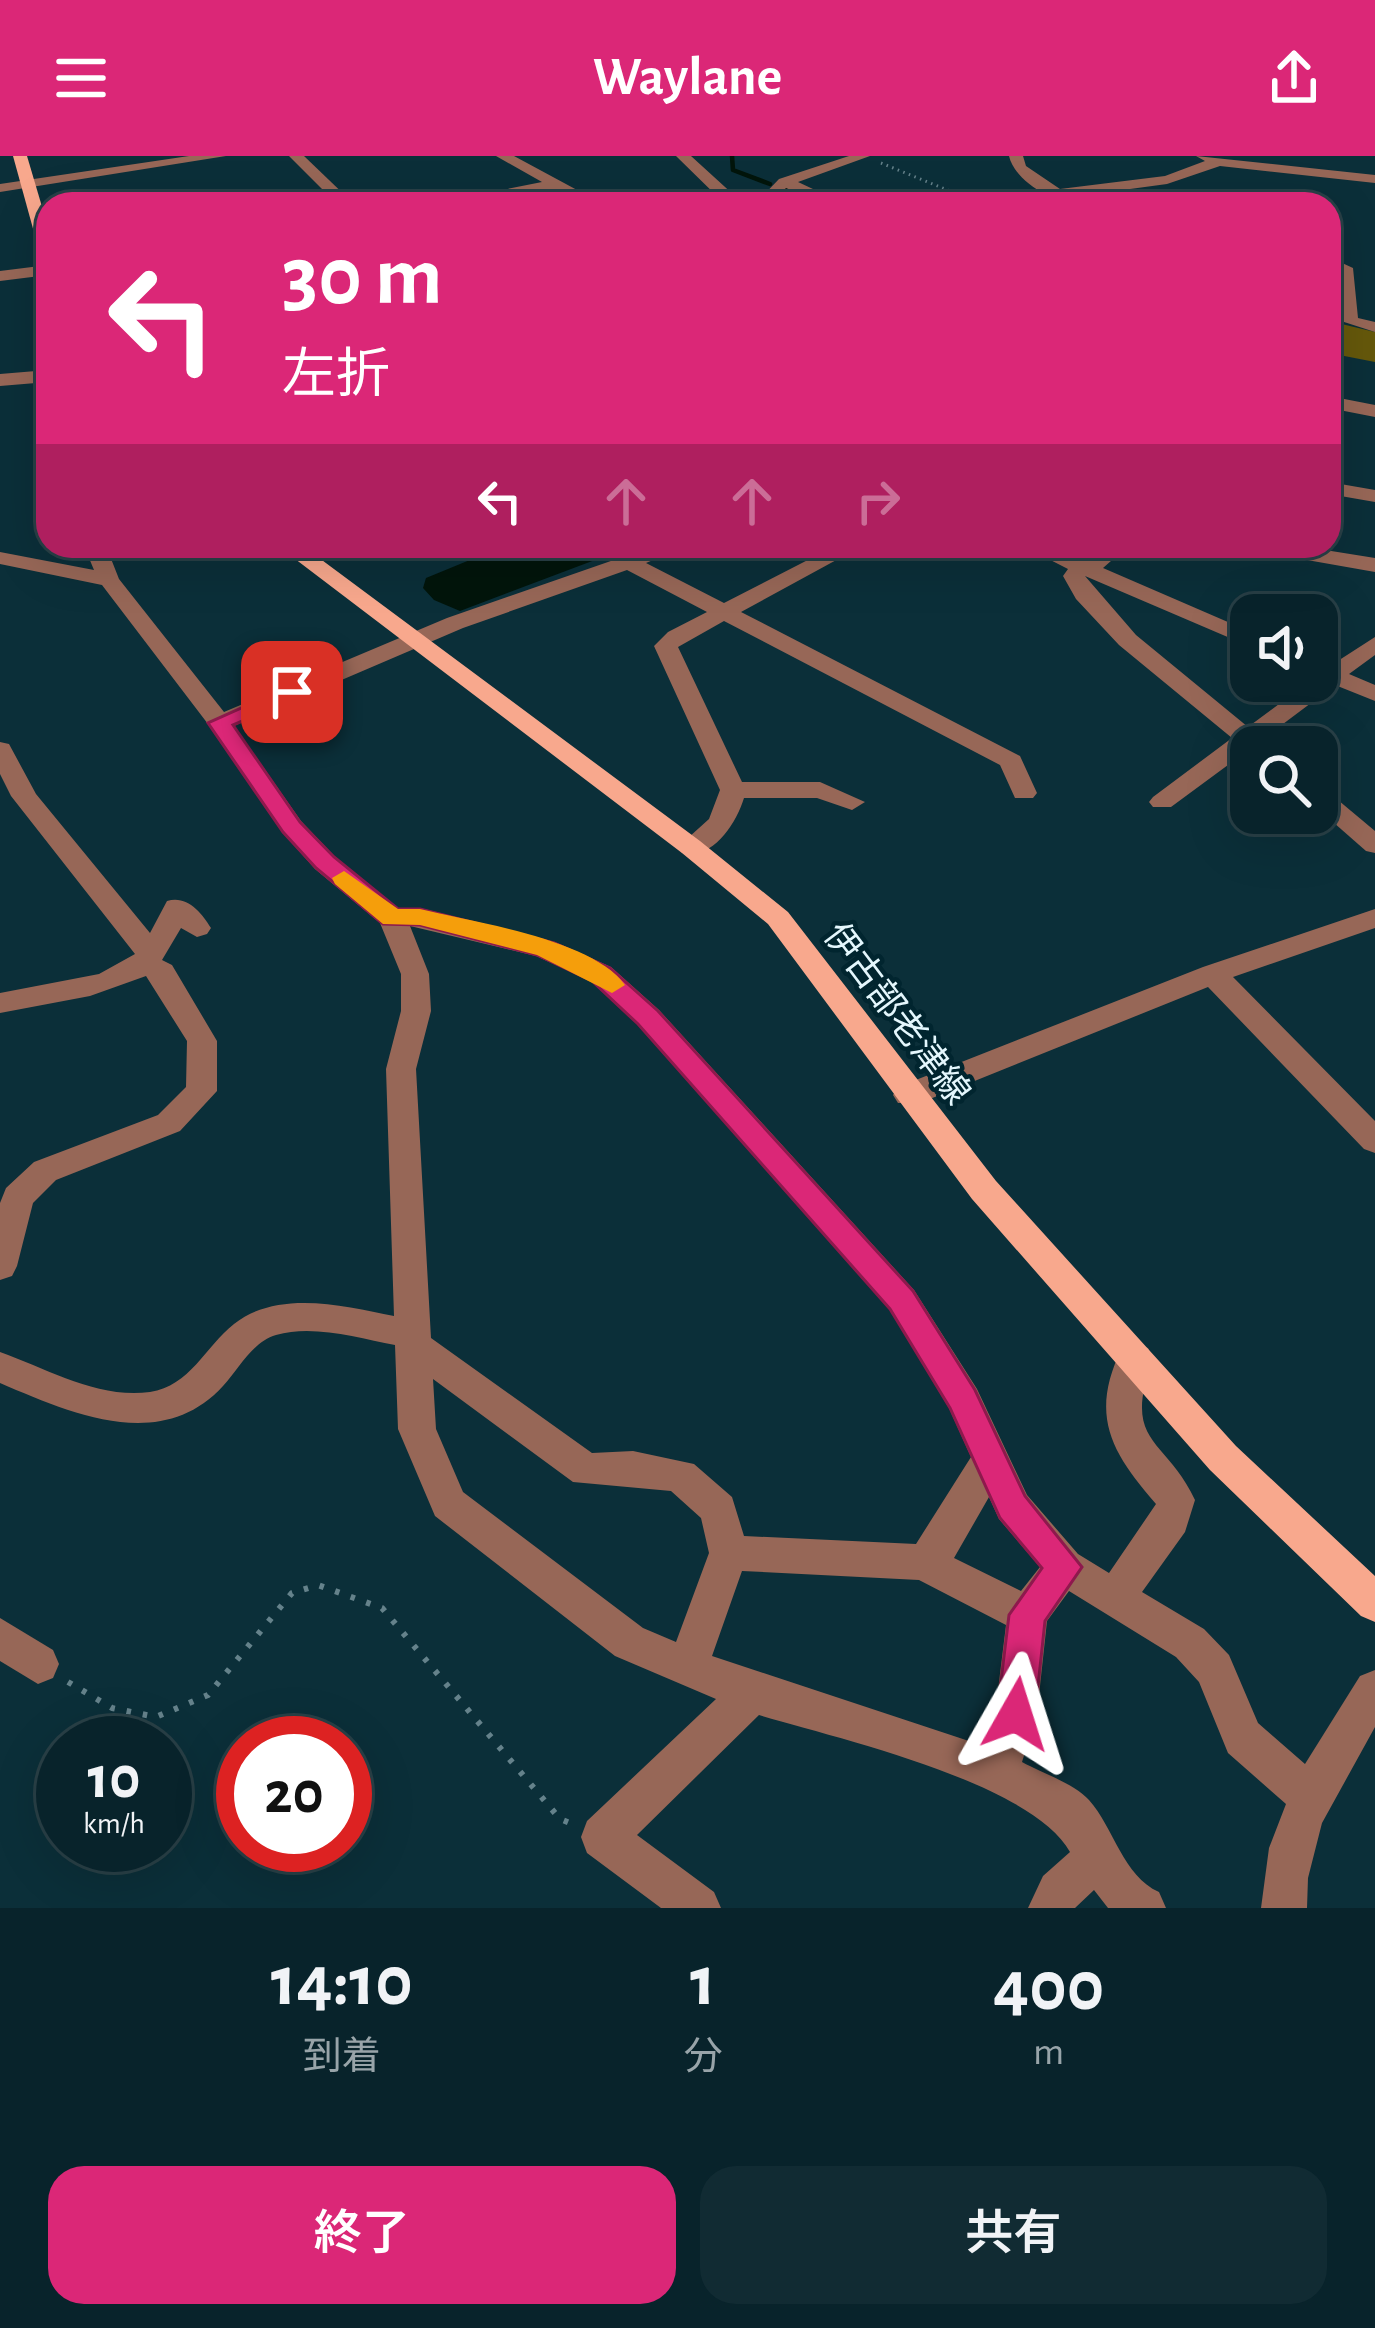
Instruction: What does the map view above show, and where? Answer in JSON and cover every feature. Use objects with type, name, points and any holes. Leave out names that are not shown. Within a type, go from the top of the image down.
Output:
[{"type":"main road","points":[[20,156],[36,216]]},
{"type":"main road","name":"伊古部老津線","points":[[305,558],[691,847],[778,918],[984,1190],[1223,1458],[1375,1603]]},
{"type":"street","points":[[0,188],[219,156]]},
{"type":"street","points":[[296,156],[334,192]]},
{"type":"street","points":[[503,156],[573,192]]},
{"type":"street","points":[[683,156],[721,192]]},
{"type":"street","points":[[802,156],[818,170]]},
{"type":"street","points":[[774,192],[784,182],[864,156]]},
{"type":"street","points":[[1016,156],[1018,168],[1053,192]]},
{"type":"street","points":[[1072,192],[1167,180],[1210,159],[1375,179]]},
{"type":"street","points":[[784,182],[808,192]]},
{"type":"street","points":[[511,192],[558,184]]},
{"type":"street","points":[[1341,266],[1345,268],[1350,322],[1375,327]]},
{"type":"street","points":[[0,276],[36,272]]},
{"type":"street","points":[[0,380],[36,377]]},
{"type":"street","points":[[1341,404],[1375,411]]},
{"type":"street","points":[[1341,490],[1375,496]]},
{"type":"street","points":[[0,558],[110,580]]},
{"type":"street","points":[[100,558],[110,580],[220,723],[292,827],[325,862],[392,918],[415,974],[416,1011],[401,1069],[417,1429],[449,1504],[629,1642],[752,1693],[910,1738],[997,1772],[1073,1814],[1097,1857],[1132,1903],[1143,1908]]},
{"type":"street","points":[[220,723],[416,640],[646,558]]},
{"type":"street","points":[[691,847],[709,837],[730,810],[733,790],[667,646],[828,558]]},
{"type":"street","points":[[1061,558],[1230,631]]},
{"type":"street","points":[[1099,558],[1074,576],[1078,590],[1233,726]]},
{"type":"street","points":[[1333,558],[1375,565]]},
{"type":"street","points":[[631,564],[1011,761],[1024,793]]},
{"type":"street","points":[[1338,664],[1375,644]]},
{"type":"street","points":[[1338,678],[1375,694]]},
{"type":"street","points":[[1268,726],[1293,702]]},
{"type":"street","points":[[0,749],[24,796],[147,958],[163,972],[202,1041],[201,1091],[169,1123],[45,1171],[18,1197],[0,1266]]},
{"type":"street","points":[[1162,802],[1230,757]]},
{"type":"street","points":[[733,790],[820,790],[852,802]]},
{"type":"street","points":[[1338,813],[1375,845]]},
{"type":"street","points":[[0,1003],[118,978],[147,958],[177,907],[197,928]]},
{"type":"street","points":[[392,918],[420,917],[545,949],[601,974],[632,1003],[902,1300],[964,1400],[1013,1507],[1064,1567],[1190,1643],[1214,1669],[1243,1738],[1309,1796]]},
{"type":"street","points":[[909,1095],[1213,974],[1375,918]]},
{"type":"street","points":[[1213,974],[1375,1141]]},
{"type":"street","points":[[0,1367],[106,1408],[154,1409],[198,1388],[255,1327],[291,1317],[412,1339],[586,1470],[634,1468],[681,1476],[718,1509],[729,1553],[687,1669]]},
{"type":"street","points":[[1116,1596],[1172,1520],[1176,1500],[1128,1444],[1120,1390],[1135,1359]]},
{"type":"street","points":[[923,1562],[940,1548],[991,1460]]},
{"type":"street","points":[[729,1553],[923,1562],[1027,1615]]},
{"type":"street","points":[[997,1772],[1016,1714],[1027,1615],[1064,1567]]},
{"type":"street","points":[[0,1637],[38,1664]]},
{"type":"street","points":[[1284,1908],[1284,1871],[1309,1796],[1375,1690]]},
{"type":"street","points":[[698,1908],[603,1837],[752,1693]]},
{"type":"street","points":[[1051,1908],[1059,1892],[1097,1857]]},
{"type":"path","points":[[864,156],[952,192]]},
{"type":"path","points":[[38,1664],[112,1708],[156,1717],[208,1695],[292,1593],[318,1586],[382,1608],[560,1820],[603,1837]]},
{"type":"shaded area","points":[[1341,324],[1375,332],[1375,362],[1341,355]]},
{"type":"shaded area","points":[[475,558],[600,558],[460,611],[434,600],[423,588],[426,578]]},
{"type":"waterway","points":[[732,156],[733,170],[770,184]]},
{"type":"waterway","points":[[785,187],[796,192]]},
{"type":"slow traffic","points":[[344,878],[392,918],[420,917],[545,949],[601,974],[612,985]]},
{"type":"route","points":[[292,692],[220,723],[292,827],[325,862],[392,918],[420,917],[545,949],[601,974],[648,1017],[902,1300],[964,1400],[1013,1507],[1064,1567],[1027,1615],[1016,1714]]}]
